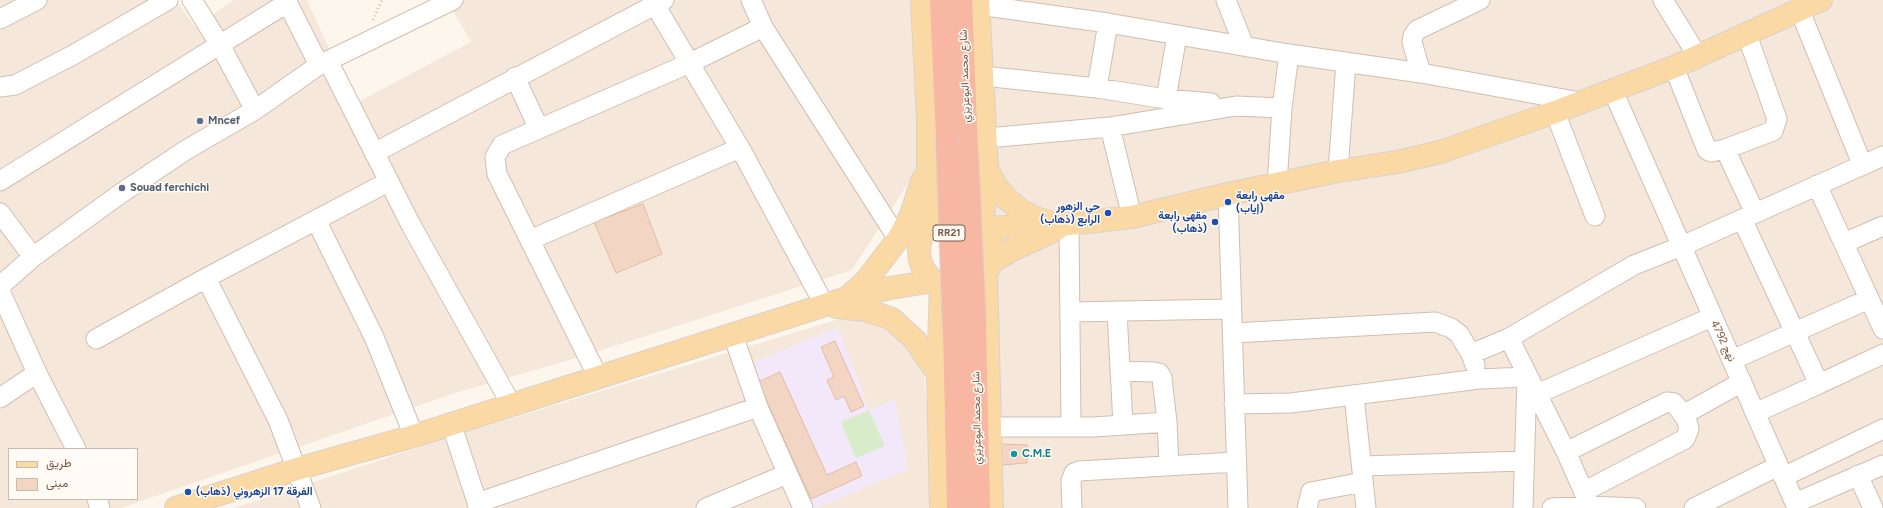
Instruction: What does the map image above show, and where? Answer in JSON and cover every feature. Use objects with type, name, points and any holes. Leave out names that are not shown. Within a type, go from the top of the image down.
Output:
[{"type":"highway","name":"شارع محمد البوعزيزي","points":[[941,0],[947,138],[965,328],[979,508]]},
{"type":"highway","name":"شارع محمد البوعزيزي","points":[[965,328],[967,151],[973,2]]},
{"type":"highway","name":"RR21","points":[[946,381],[965,328]]},
{"type":"highway","name":"شارع محمد البوعزيزي","points":[[946,381],[958,508]]},
{"type":"main road","points":[[922,0],[925,40],[927,161],[925,232],[919,247],[920,261],[927,274],[938,283],[946,381],[941,508]]},
{"type":"main road","points":[[983,226],[1069,224],[1132,217],[1228,194],[1338,171],[1397,162],[1440,152],[1613,91],[1674,67],[1697,55],[1747,35],[1821,0]]},
{"type":"main road","points":[[973,2],[983,76],[988,171],[987,198],[983,226]]},
{"type":"main road","points":[[854,297],[898,239],[911,214],[921,188],[927,161]]},
{"type":"main road","points":[[988,171],[996,186],[1007,200],[1020,210],[1035,218],[1052,223],[1069,224]]},
{"type":"main road","points":[[854,297],[895,266],[925,232],[942,217],[958,214],[974,219],[983,226],[992,244],[988,267],[992,508]]},
{"type":"main road","points":[[176,508],[297,468],[414,436],[511,404],[854,297],[890,288],[938,283],[958,288],[966,286],[980,278],[988,267],[1014,249],[1069,224]]},
{"type":"main road","points":[[825,306],[866,310],[892,319],[916,340],[946,381]]},
{"type":"street","points":[[0,19],[37,0]]},
{"type":"street","points":[[0,87],[15,85],[73,55],[168,0]]},
{"type":"street","points":[[192,0],[220,45],[254,110]]},
{"type":"street","points":[[0,286],[33,257],[120,194],[186,150],[254,110],[324,63],[453,0]]},
{"type":"street","points":[[750,0],[763,27],[898,239]]},
{"type":"street","points":[[1226,0],[1244,46]]},
{"type":"street","points":[[1421,73],[1412,42],[1413,36],[1417,30],[1480,0]]},
{"type":"street","points":[[1662,0],[1697,55]]},
{"type":"street","points":[[0,181],[220,45],[286,1],[324,63],[511,404]]},
{"type":"street","points":[[374,153],[657,2],[690,63],[740,148],[825,306]]},
{"type":"street","points":[[973,2],[1289,54],[1421,73],[1580,102]]},
{"type":"street","points":[[1800,11],[1862,164]]},
{"type":"street","points":[[1097,88],[1108,23]]},
{"type":"street","points":[[598,377],[496,174],[495,157],[502,145],[690,63],[763,27]]},
{"type":"street","points":[[1166,99],[1176,35]]},
{"type":"street","points":[[1674,67],[1707,150],[1711,152],[1725,149],[1773,131],[1777,119],[1747,35]]},
{"type":"street","points":[[1276,184],[1282,108],[1289,54]]},
{"type":"street","points":[[1338,171],[1346,62]]},
{"type":"street","points":[[983,76],[1097,88],[1166,99],[1236,106],[1282,108]]},
{"type":"street","points":[[515,77],[539,129]]},
{"type":"street","name":"نهج 4792","points":[[1613,91],[1796,506],[1858,475],[1883,465]]},
{"type":"street","points":[[986,138],[1110,128],[1236,106]]},
{"type":"street","points":[[1555,112],[1595,216]]},
{"type":"street","points":[[1110,128],[1132,217]]},
{"type":"street","points":[[530,240],[740,148]]},
{"type":"street","points":[[1725,149],[1748,216],[1794,332],[1819,384]]},
{"type":"street","points":[[1471,354],[1509,338],[1620,272],[1682,246],[1862,164],[1883,156]]},
{"type":"street","points":[[96,339],[206,278],[388,182]]},
{"type":"street","points":[[1817,185],[1883,329]]},
{"type":"street","points":[[1228,194],[1238,508]]},
{"type":"street","points":[[316,220],[374,337],[414,436]]},
{"type":"street","points":[[3,222],[33,257]]},
{"type":"street","points":[[1069,224],[1071,427]]},
{"type":"street","points":[[1844,243],[1883,226]]},
{"type":"street","points":[[206,278],[256,376],[297,468],[311,508]]},
{"type":"street","points":[[0,291],[37,373],[75,448]]},
{"type":"street","points":[[1732,360],[1869,299]]},
{"type":"street","points":[[1070,312],[1232,309]]},
{"type":"street","points":[[1117,311],[1123,425]]},
{"type":"street","points":[[1537,394],[1712,317]]},
{"type":"street","points":[[1233,333],[1435,322],[1452,328],[1459,334],[1471,354],[1479,378]]},
{"type":"street","points":[[733,335],[758,407],[803,508]]},
{"type":"street","points":[[1509,338],[1527,377],[1566,452],[1587,498]]},
{"type":"street","points":[[1755,413],[1883,354]]},
{"type":"street","points":[[1120,371],[1159,373],[1163,383],[1169,465]]},
{"type":"street","points":[[0,398],[37,373]]},
{"type":"street","points":[[1234,404],[1291,403],[1354,396],[1479,378],[1527,377]]},
{"type":"street","points":[[1523,508],[1527,377]]},
{"type":"street","points":[[1683,414],[1742,382]]},
{"type":"street","points":[[1354,396],[1366,508]]},
{"type":"street","points":[[1552,508],[1587,498],[1685,439],[1689,429],[1683,414],[1674,403],[1667,402],[1566,452]]},
{"type":"street","points":[[451,423],[478,505],[758,407]]},
{"type":"street","points":[[990,427],[1071,427],[1167,422]]},
{"type":"street","points":[[1694,508],[1883,429]]},
{"type":"street","points":[[1307,508],[1311,492],[1362,474],[1524,461]]},
{"type":"street","points":[[1072,508],[1071,481],[1074,473],[1169,465],[1236,462]]},
{"type":"street","points":[[706,508],[787,474]]},
{"type":"street","points":[[1858,475],[1873,508]]},
{"type":"street","points":[[1587,498],[1636,508]]},
{"type":"shaded area","points":[[0,0],[176,0],[195,27],[234,0],[307,0],[354,104],[471,42],[447,0],[918,0],[922,111],[916,171],[852,270],[580,357],[455,393],[121,508],[0,508]]},
{"type":"shaded area","points":[[975,0],[1883,0],[1883,508],[1004,508],[997,393],[995,260]]},
{"type":"shaded area","points":[[855,317],[879,319],[914,346],[924,374],[931,450],[933,508],[234,508],[466,432],[836,320]]},
{"type":"shaded area","points":[[838,327],[869,410],[895,399],[908,469],[817,508],[811,508],[747,365]]},
{"type":"green space","points":[[869,410],[885,446],[856,458],[841,422]]},
{"type":"building","points":[[643,204],[662,254],[616,273],[594,222]]},
{"type":"building","points":[[835,341],[864,406],[851,412],[844,396],[836,400],[827,380],[834,377],[821,347]]},
{"type":"building","points":[[780,372],[827,475],[856,462],[862,476],[811,499],[758,382]]},
{"type":"building","name":"C.M.E","points":[[1000,444],[1027,445],[1027,463],[1001,465]]},
{"type":"place","name":"Mncef","points":[[200,121]]},
{"type":"place","name":"Souad ferchichi","points":[[122,188]]},
{"type":"place","name":"مقهى رابعة (إياب)","points":[[1228,202]]},
{"type":"place","name":"حي الزهور الرابع (ذهاب)","points":[[1108,213]]},
{"type":"place","name":"مقهى رابعة (ذهاب)","points":[[1215,222]]},
{"type":"place","name":"C.M.E","points":[[1014,454]]},
{"type":"place","name":"الفرقة 17 الزهروني (ذهاب)","points":[[188,492]]}]
